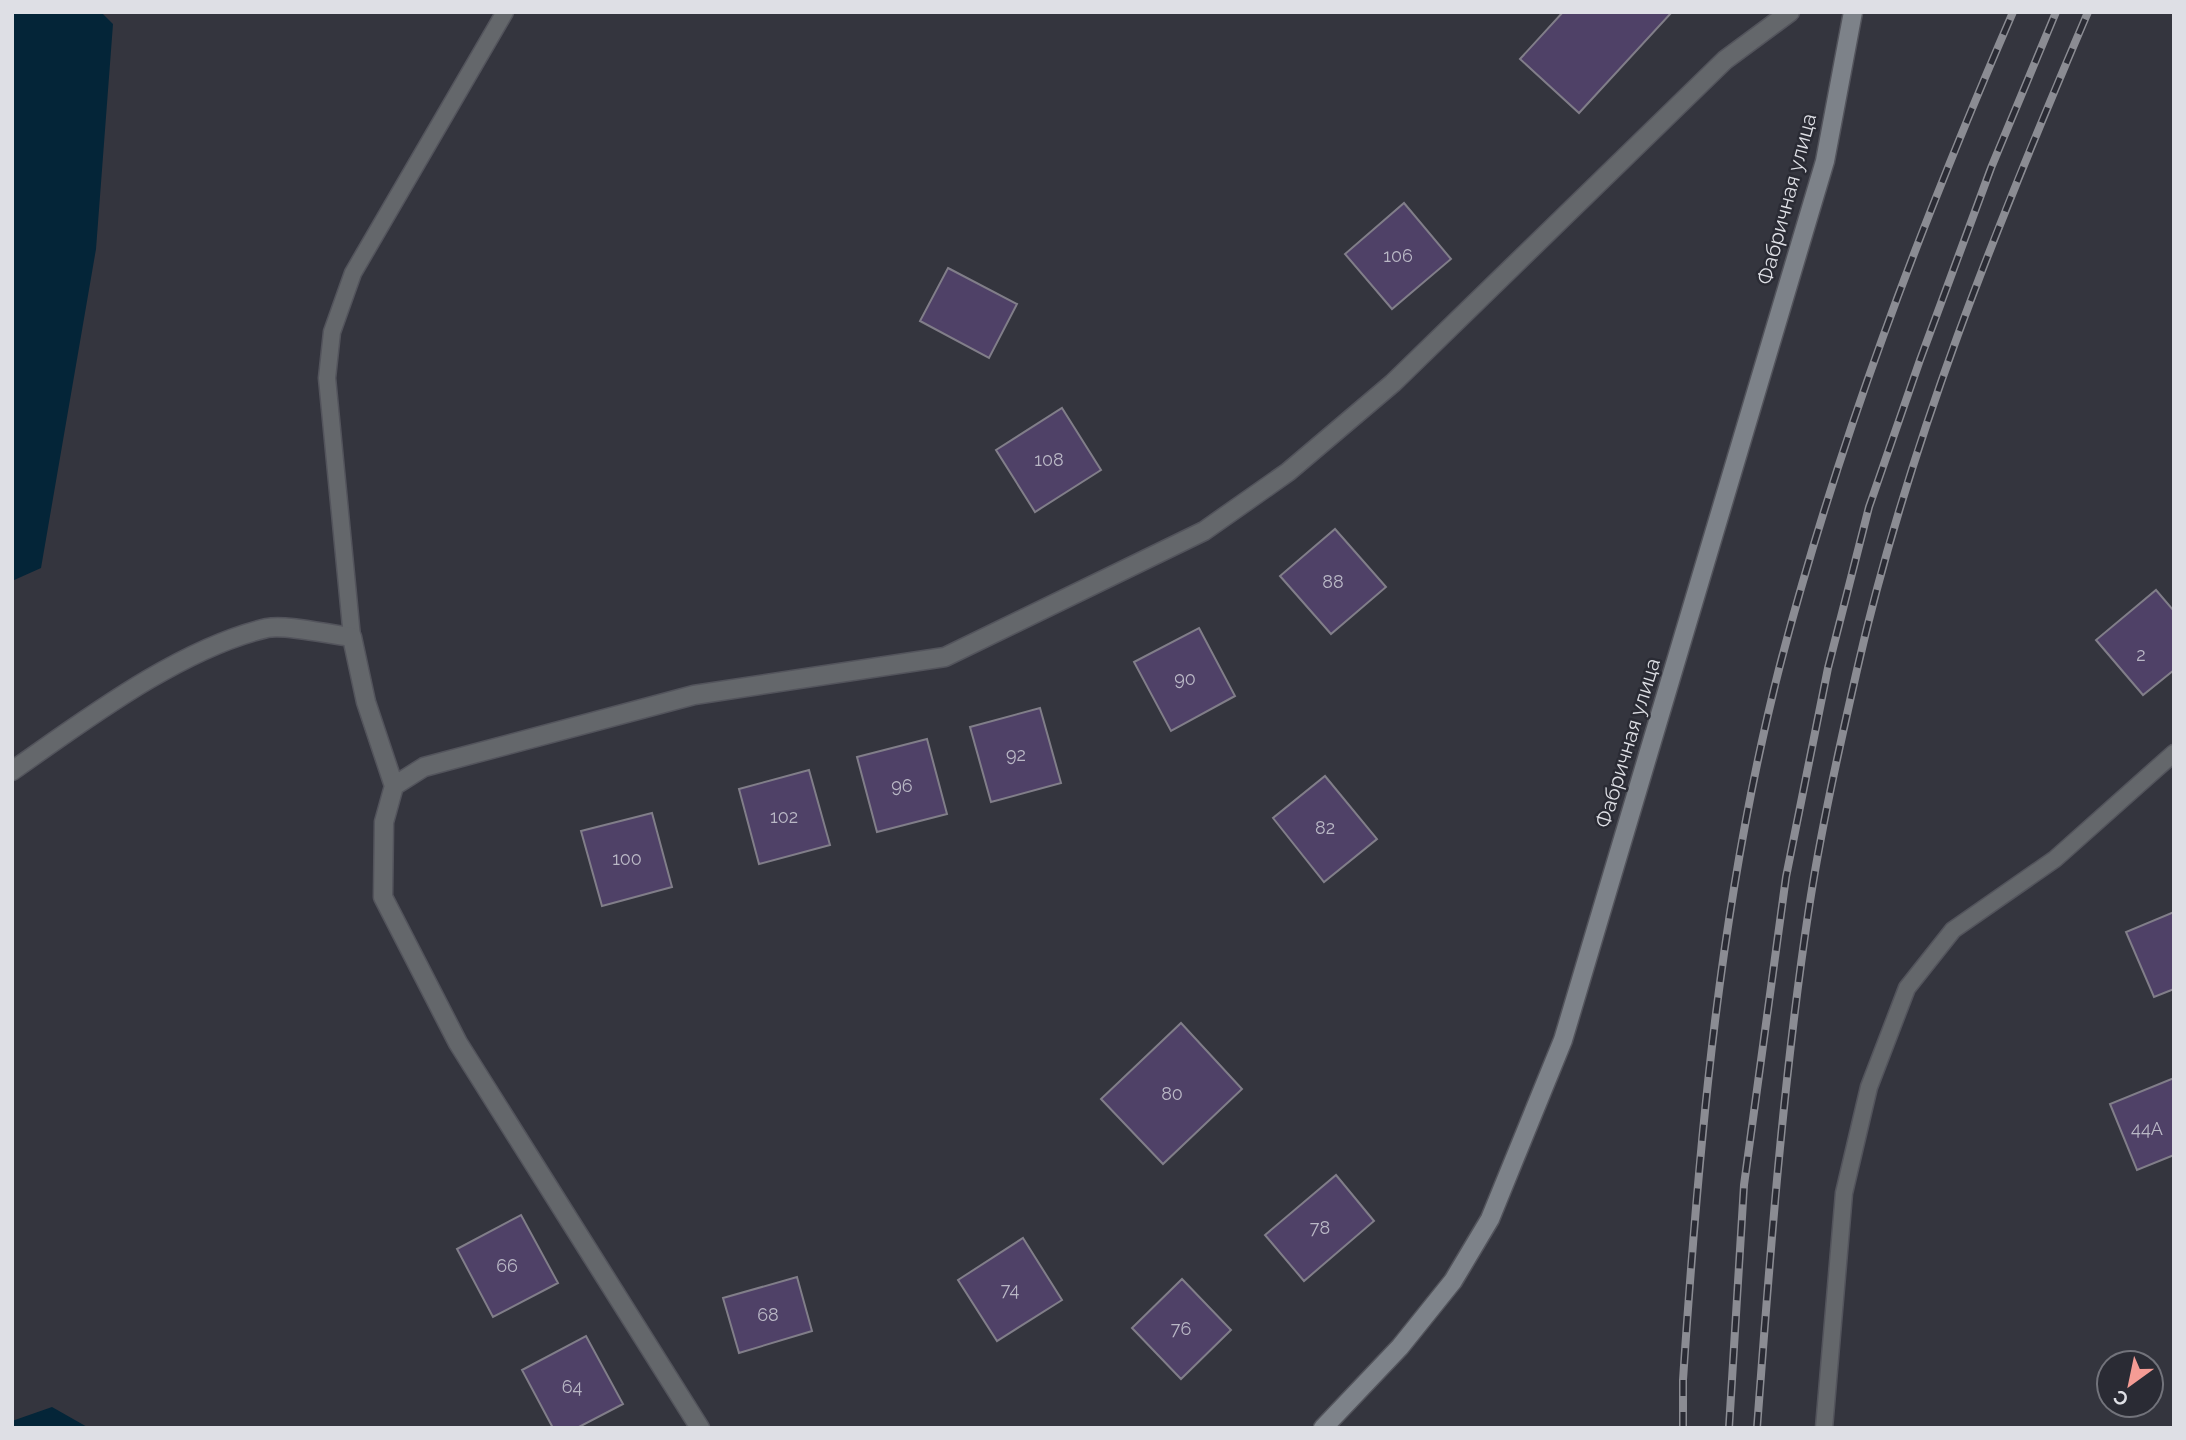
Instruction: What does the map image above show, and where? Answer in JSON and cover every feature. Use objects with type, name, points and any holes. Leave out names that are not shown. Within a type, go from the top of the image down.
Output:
[{"type":"main road","name":"Фабричная улица","points":[[1323,1428],[1400,1347],[1453,1281],[1490,1219],[1563,1040],[1825,160],[1853,12]]},
{"type":"street","points":[[394,786],[424,768],[694,695],[945,657],[1204,531],[1288,472],[1393,383],[1725,60],[1790,12]]},
{"type":"street","points":[[12,771],[91,716],[202,650],[270,627],[352,637],[366,702],[394,786],[384,822],[383,897],[458,1043],[700,1428]]},
{"type":"lane","points":[[352,637],[327,378],[332,332],[353,273],[505,12]]},
{"type":"lane","points":[[1824,1428],[1844,1193],[1869,1087],[1908,988],[1953,930],[2055,859],[2174,752]]},
{"type":"water","points":[[12,12],[101,12],[113,24],[96,249],[41,568],[12,581]]},
{"type":"water","points":[[52,1407],[89,1428],[12,1428],[12,1421]]},
{"type":"building","points":[[1563,12],[1672,12],[1579,113],[1520,59]]},
{"type":"building","points":[[1404,203],[1451,259],[1392,309],[1345,254]]},
{"type":"building","points":[[948,268],[1017,304],[989,358],[920,321]]},
{"type":"building","points":[[1062,408],[1101,470],[1035,512],[996,450]]},
{"type":"building","points":[[1335,529],[1386,587],[1331,634],[1280,576]]},
{"type":"building","points":[[2156,590],[2174,611],[2174,670],[2143,695],[2096,640]]},
{"type":"building","points":[[1199,628],[1235,696],[1171,731],[1134,662]]},
{"type":"building","points":[[1040,708],[1061,783],[991,802],[970,727]]},
{"type":"building","points":[[927,739],[947,814],[877,832],[857,757]]},
{"type":"building","points":[[809,770],[830,845],[759,864],[739,789]]},
{"type":"building","points":[[1325,776],[1377,839],[1324,882],[1273,818]]},
{"type":"building","points":[[652,813],[672,887],[602,906],[581,831]]},
{"type":"building","points":[[2174,912],[2174,989],[2154,997],[2126,932]]},
{"type":"building","points":[[1181,1023],[1242,1089],[1163,1164],[1101,1099]]},
{"type":"building","points":[[2174,1078],[2174,1155],[2137,1170],[2110,1104]]},
{"type":"building","points":[[1336,1175],[1374,1221],[1304,1281],[1265,1235]]},
{"type":"building","points":[[521,1215],[558,1283],[493,1317],[457,1249]]},
{"type":"building","points":[[1023,1238],[1062,1300],[997,1341],[958,1280]]},
{"type":"building","points":[[797,1277],[812,1331],[739,1353],[723,1298]]},
{"type":"building","points":[[1182,1279],[1231,1330],[1181,1379],[1132,1328]]},
{"type":"building","points":[[586,1336],[623,1404],[577,1428],[553,1428],[522,1370]]},
{"type":"railway","points":[[1683,1428],[1683,1380],[1696,1201],[1715,1022],[1741,845],[1779,669],[1827,501],[1883,336],[1946,173],[2013,12]]},
{"type":"railway","points":[[1729,1428],[1744,1185],[1786,877],[1828,668],[1869,507],[1920,360],[1991,168],[2056,12]]},
{"type":"railway","points":[[1757,1428],[1778,1167],[1800,973],[1819,849],[1857,670],[1902,502],[1958,336],[1988,254],[2088,12]]}]
